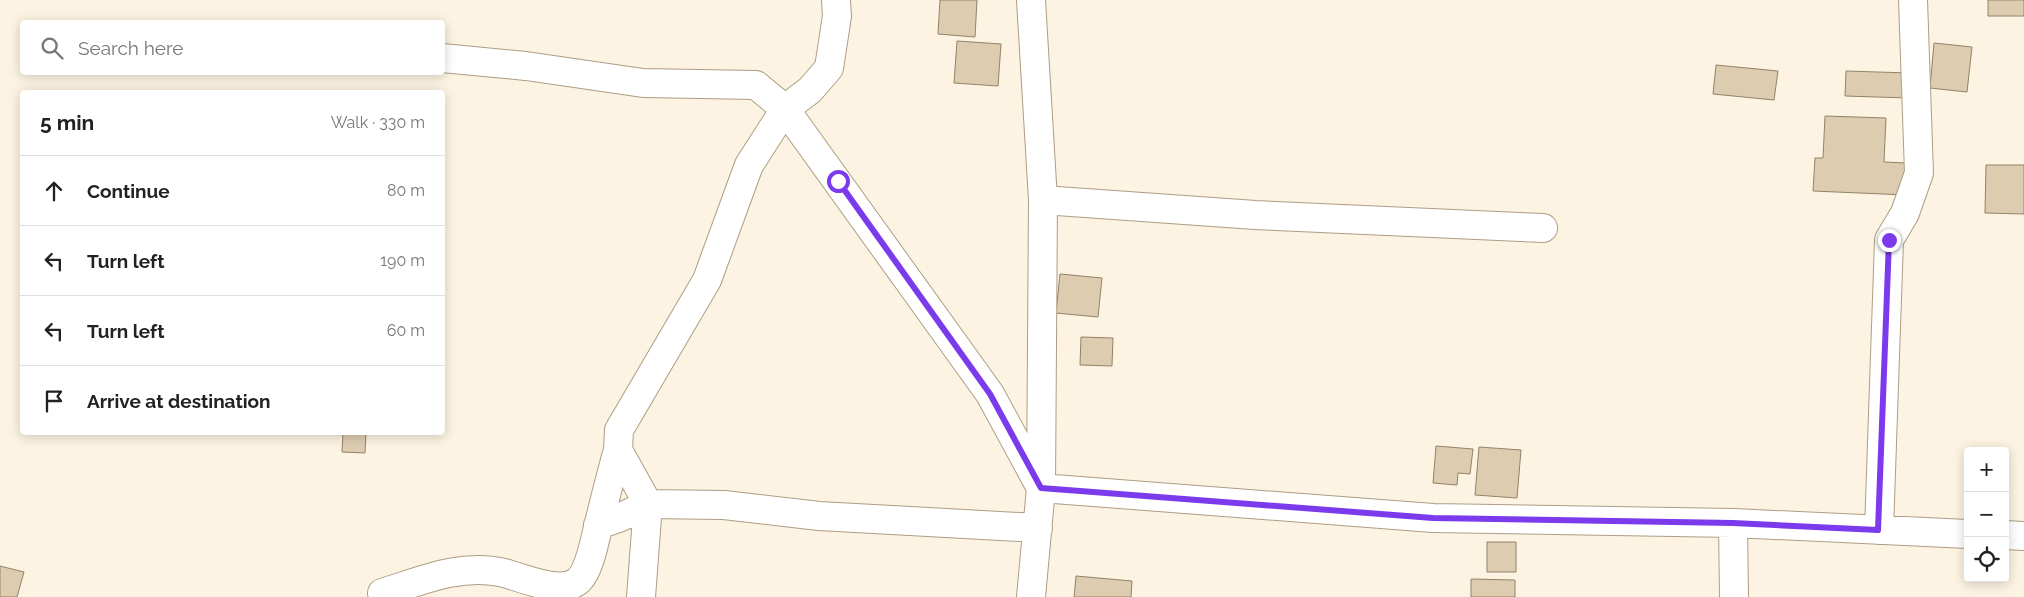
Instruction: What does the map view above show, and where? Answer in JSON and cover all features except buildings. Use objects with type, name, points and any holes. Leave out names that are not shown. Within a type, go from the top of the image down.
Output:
[{"type":"street","points":[[382,593],[449,572],[480,568],[547,587],[567,587],[579,581],[591,555],[618,450],[619,430],[707,280],[749,166],[785,109],[810,90],[829,68],[837,16],[836,0]]},
{"type":"street","points":[[1031,0],[1043,200],[1041,488],[1031,597]]},
{"type":"street","points":[[1878,530],[1889,240],[1905,213],[1919,173],[1913,0]]},
{"type":"street","points":[[445,58],[526,66],[643,83],[756,85],[785,109],[990,394],[1041,488]]},
{"type":"street","points":[[1043,200],[1255,215],[1543,228]]},
{"type":"street","points":[[618,450],[648,504],[642,597]]},
{"type":"street","points":[[1041,488],[1433,518],[1733,523],[1964,534]]},
{"type":"street","points":[[598,525],[621,517],[648,504],[724,505],[819,516],[1038,528]]},
{"type":"street","points":[[1733,523],[1734,597]]},
{"type":"street","points":[[2009,535],[2024,536]]},
{"type":"route","points":[[838,181],[990,394],[1041,488],[1433,518],[1733,523],[1878,530],[1889,240]]}]
